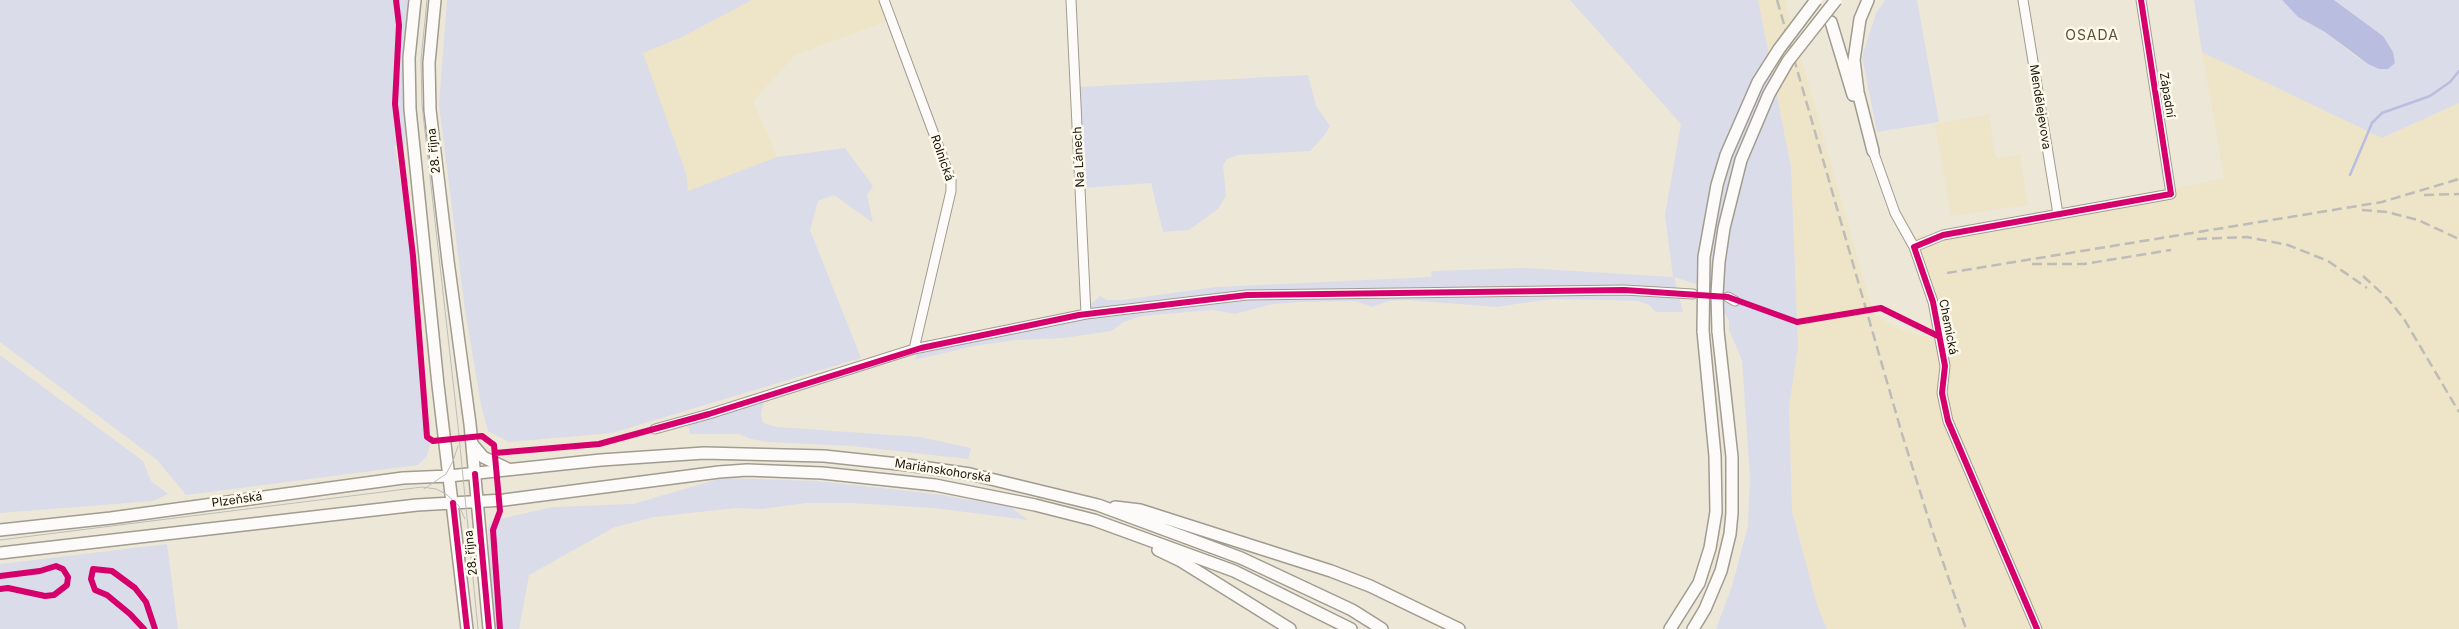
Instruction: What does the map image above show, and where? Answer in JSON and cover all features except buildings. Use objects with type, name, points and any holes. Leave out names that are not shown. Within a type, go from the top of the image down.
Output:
[{"type":"main road","name":"28. října","points":[[415,0],[409,52],[409,95],[467,629]]},
{"type":"main road","name":"28. října","points":[[436,0],[429,63],[430,110],[472,441],[489,629]]},
{"type":"main road","points":[[1670,629],[1699,583],[1710,548],[1716,512],[1715,456],[1703,331],[1704,257],[1717,185],[1726,154],[1758,82],[1778,49],[1816,0]]},
{"type":"main road","points":[[1693,629],[1705,609],[1721,571],[1730,534],[1732,513],[1732,457],[1718,331],[1717,294],[1724,228],[1741,160],[1769,94],[1788,62],[1836,0]]},
{"type":"main road","points":[[1868,0],[1860,19],[1854,60],[1858,92],[1873,151]]},
{"type":"main road","points":[[1831,22],[1840,58],[1873,151]]},
{"type":"main road","points":[[472,441],[482,457],[514,470]]},
{"type":"main road","name":"Mariánskohorská","points":[[475,474],[601,460],[704,453],[824,456],[908,464],[970,474],[1098,505],[1241,558],[1352,610],[1382,629]]},
{"type":"main road","name":"Mariánskohorská","points":[[453,503],[504,500],[666,477],[719,472],[778,470],[934,484],[1010,499],[1094,520],[1234,571],[1351,629]]},
{"type":"main road","name":"Plzeňská","points":[[0,530],[111,518],[403,478],[475,474]]},
{"type":"main road","name":"Plzeňská","points":[[0,554],[417,505],[453,503]]},
{"type":"main road","points":[[1098,505],[1140,510],[1331,571],[1370,586],[1459,629]]},
{"type":"main road","points":[[1094,520],[1107,531],[1150,546],[1181,561],[1290,629]]},
{"type":"street","name":"Rolnická","points":[[884,0],[951,180],[951,191],[914,349]]},
{"type":"street","name":"Na Lánech","points":[[1071,0],[1086,314]]},
{"type":"street","name":"Mendělejevova","points":[[2023,0],[2058,214]]},
{"type":"street","name":"Západní","points":[[2058,214],[2171,194],[2141,0]]},
{"type":"street","name":"Chemická","points":[[1873,151],[1895,213],[1914,247],[1932,302],[1945,366],[1942,393],[1948,421],[2037,629]]},
{"type":"street","points":[[1914,247],[1943,235],[2058,214]]},
{"type":"street","points":[[655,429],[914,349],[1086,314],[1247,295],[1624,290],[1693,294]]},
{"type":"shaded area","points":[[0,0],[408,0],[403,48],[405,144],[395,146],[418,299],[430,445],[427,456],[418,465],[186,495],[157,460],[0,342]]},
{"type":"shaded area","points":[[447,0],[752,0],[682,37],[643,53],[686,173],[688,191],[777,157],[845,148],[873,186],[867,195],[873,223],[834,195],[818,201],[810,230],[861,358],[612,433],[509,442],[488,431],[481,405],[465,310],[439,105]]},
{"type":"shaded area","points":[[752,0],[879,0],[887,21],[795,55],[753,101],[777,157],[688,191],[686,173],[642,53],[682,37]]},
{"type":"shaded area","points":[[1570,0],[1758,0],[1791,167],[1798,347],[1789,407],[1792,511],[1817,605],[1827,629],[1716,629],[1732,586],[1748,526],[1750,478],[1742,360],[1729,330],[1729,321],[1711,289],[1674,277],[1683,312],[1656,312],[1649,305],[1639,301],[1608,300],[1551,299],[1496,307],[1407,300],[1389,301],[1372,307],[1355,301],[1300,302],[1273,304],[1235,314],[1213,310],[1141,316],[1124,322],[1111,331],[1064,338],[1014,340],[974,346],[914,360],[921,348],[1079,315],[1100,296],[1107,300],[1122,300],[1216,287],[1432,277],[1431,271],[1525,268],[1673,277],[1665,215],[1681,124]]},
{"type":"shaded area","points":[[1758,0],[1785,0],[1873,313],[1898,329],[1932,338],[1930,309],[1907,242],[1916,237],[2058,214],[2224,178],[2202,52],[2382,138],[2459,103],[2459,629],[2032,629],[2023,613],[2029,629],[1827,629],[1817,605],[1792,511],[1789,407],[1798,347],[1791,167]]},
{"type":"shaded area","points":[[1885,0],[1917,0],[1939,122],[1877,132],[1862,57],[1876,13]]},
{"type":"shaded area","points":[[2194,0],[2282,0],[2298,17],[2325,32],[2358,58],[2379,69],[2388,69],[2395,63],[2393,52],[2383,36],[2334,0],[2459,0],[2459,103],[2382,138],[2202,52]]},
{"type":"shaded area","points":[[1308,75],[1316,106],[1330,126],[1324,136],[1310,151],[1238,155],[1227,159],[1223,165],[1226,196],[1218,209],[1189,230],[1163,232],[1151,183],[1084,188],[1079,87]]},
{"type":"shaded area","points":[[1989,114],[1995,156],[1999,158],[2020,154],[2028,205],[1951,216],[1935,124]]},
{"type":"shaded area","points":[[0,355],[143,461],[151,481],[168,494],[153,501],[0,513]]},
{"type":"shaded area","points":[[764,403],[761,413],[763,423],[777,427],[920,437],[971,448],[968,459],[852,446],[769,442],[751,439],[739,434],[690,434],[688,424]]},
{"type":"shaded area","points":[[722,478],[817,481],[936,494],[1011,507],[1028,520],[934,508],[852,503],[807,503],[761,509],[735,508],[654,517],[615,527],[529,575],[519,629],[494,629],[488,529],[491,521],[553,507],[633,504]]},
{"type":"shaded area","points":[[167,544],[178,629],[0,629],[0,564]]},
{"type":"water","points":[[2282,0],[2334,0],[2383,36],[2393,52],[2395,63],[2388,69],[2379,69],[2368,64],[2325,32],[2298,17]]},
{"type":"waterway","points":[[2350,175],[2372,123],[2382,113],[2430,96],[2450,82],[2459,71]]},
{"type":"tram line","points":[[427,0],[421,60],[422,105],[458,426],[478,629]]},
{"type":"tram line","points":[[424,489],[446,474],[458,446]]},
{"type":"tram line","points":[[0,540],[422,487],[436,489],[446,494],[459,506],[465,519]]},
{"type":"railway","points":[[1777,0],[1902,434],[1966,629]]},
{"type":"railway","points":[[1947,273],[2382,202],[2459,179]]},
{"type":"railway","points":[[2424,195],[2459,194]]},
{"type":"railway","points":[[2362,210],[2387,212],[2418,220],[2459,239]]},
{"type":"railway","points":[[2197,239],[2247,237],[2288,245],[2328,261],[2367,288]]},
{"type":"railway","points":[[2032,264],[2084,264],[2171,250]]},
{"type":"railway","points":[[2363,276],[2388,299],[2404,319],[2459,412]]},
{"type":"cycle path","points":[[396,0],[399,25],[395,104],[413,256],[427,437],[433,441],[482,436],[494,445],[500,511],[493,530],[500,629]]},
{"type":"cycle path","points":[[2037,629],[1948,421],[1942,393],[1945,366],[1933,302],[1914,247],[1943,235],[2171,194],[2141,0]]},
{"type":"cycle path","points":[[495,453],[599,444],[709,414],[921,348],[1079,315],[1247,295],[1624,290],[1728,297],[1797,322],[1881,308],[1938,336]]},
{"type":"cycle path","points":[[475,474],[489,629]]},
{"type":"cycle path","points":[[453,503],[467,629]]},
{"type":"cycle path","points":[[0,576],[40,571],[56,566],[63,569],[68,577],[67,585],[54,595],[45,596],[8,588],[0,589]]},
{"type":"cycle path","points":[[144,629],[130,614],[107,595],[95,590],[91,579],[93,569],[112,571],[135,588],[146,602],[155,629]]},
{"type":"district","name":"OSADA","points":[[2092,36]]}]
